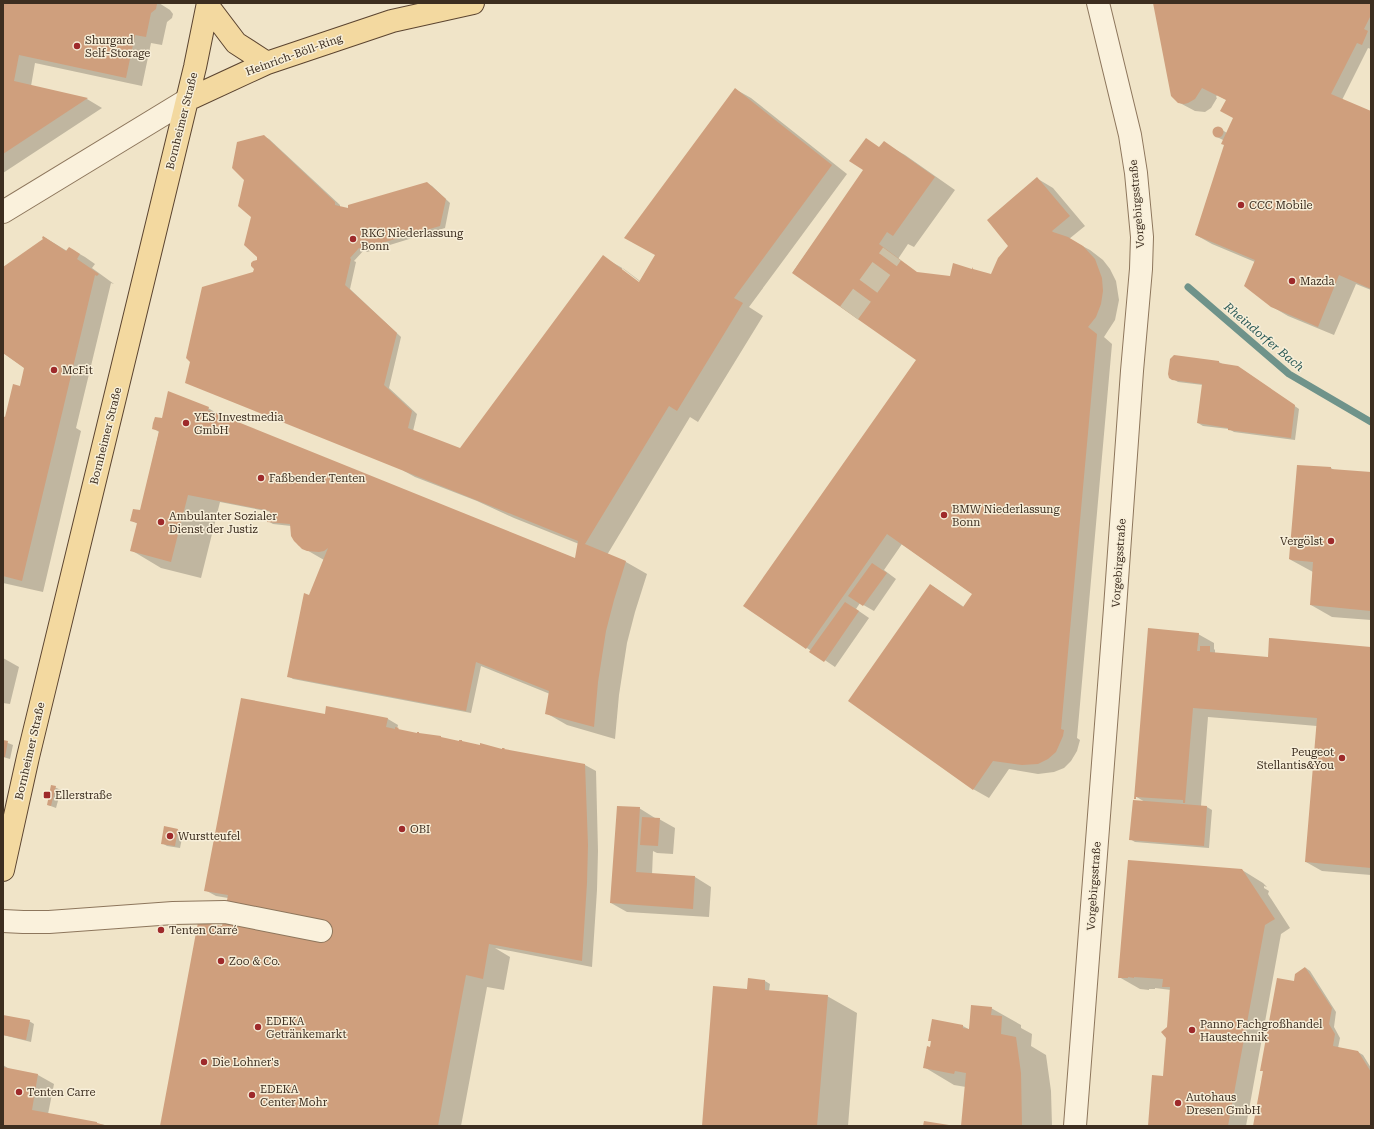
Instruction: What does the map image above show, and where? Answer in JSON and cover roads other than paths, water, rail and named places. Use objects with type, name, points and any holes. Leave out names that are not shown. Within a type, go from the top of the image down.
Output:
[{"type":"main road","name":"Heinrich-Böll-Ring","points":[[187,100],[267,63],[392,21],[473,3]]},
{"type":"main road","points":[[208,4],[236,43],[267,63]]},
{"type":"main road","name":"Bornheimer Straße","points":[[3,870],[28,757],[187,100],[208,4]]},
{"type":"street","name":"Vorgebirgsstraße","points":[[1075,1126],[1116,601],[1132,372],[1142,269],[1142,243],[1136,173],[1130,135],[1098,3]]},
{"type":"street","name":"Heinrich-Böll-Ring","points":[[3,212],[187,100]]},
{"type":"street","points":[[3,921],[49,922],[173,913],[225,912],[321,930]]},
{"type":"waterway","name":"Rheindorfer Bach","points":[[1188,287],[1289,374],[1371,422]]},
{"type":"tunnel","points":[[849,313],[892,254]]},
{"type":"place","name":"Shurgard Self-Storage","points":[[77,46]]},
{"type":"place","name":"CCC Mobile","points":[[1241,205]]},
{"type":"place","name":"RKG Niederlassung Bonn","points":[[353,239]]},
{"type":"place","name":"Mazda","points":[[1292,281]]},
{"type":"place","name":"McFit","points":[[54,370]]},
{"type":"place","name":"YES Investmedia GmbH","points":[[186,423]]},
{"type":"place","name":"Faßbender Tenten","points":[[261,478]]},
{"type":"place","name":"BMW Niederlassung Bonn","points":[[944,515]]},
{"type":"place","name":"Ambulanter Sozialer Dienst der Justiz","points":[[161,522]]},
{"type":"place","name":"Vergölst","points":[[1331,541]]},
{"type":"place","name":"Peugeot Stellantis&You","points":[[1342,758]]},
{"type":"place","name":"Ellerstraße","points":[[47,795]]},
{"type":"place","name":"OBI","points":[[402,829]]},
{"type":"place","name":"Wurstteufel","points":[[170,836]]},
{"type":"place","name":"Tenten Carré","points":[[161,930]]},
{"type":"place","name":"Zoo & Co.","points":[[221,961]]},
{"type":"place","name":"EDEKA Getränkemarkt","points":[[258,1027]]},
{"type":"place","name":"Panno Fachgroßhandel Haustechnik","points":[[1192,1030]]},
{"type":"place","name":"Die Lohner's","points":[[204,1062]]},
{"type":"place","name":"Tenten Carre","points":[[19,1092]]},
{"type":"place","name":"EDEKA Center Mohr","points":[[252,1095]]},
{"type":"place","name":"Autohaus Dresen GmbH","points":[[1178,1103]]}]
